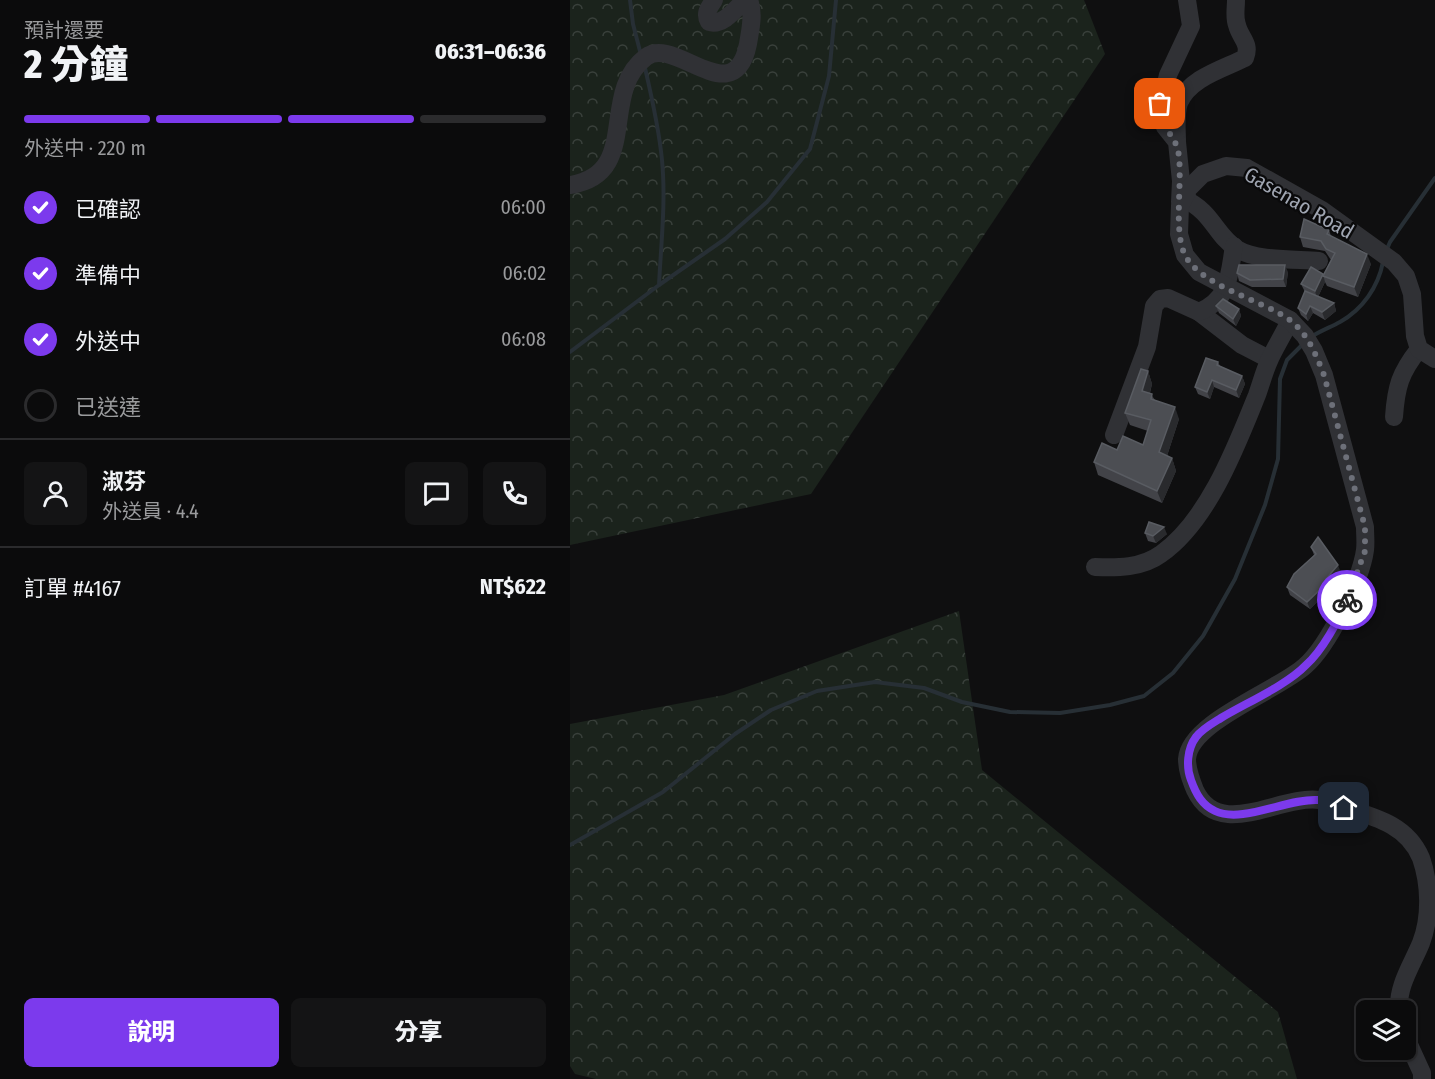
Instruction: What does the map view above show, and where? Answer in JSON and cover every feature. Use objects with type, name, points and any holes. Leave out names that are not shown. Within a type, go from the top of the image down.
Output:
[{"type":"street","points":[[570,185],[593,179],[611,155],[617,137],[622,91],[636,66],[646,56],[655,52],[665,52],[695,67],[713,72],[726,73],[736,70],[742,61],[751,29],[752,9],[750,3],[743,2],[721,22],[715,24],[709,22],[706,17],[706,12],[714,0]]},
{"type":"street","points":[[1177,142],[1161,120],[1160,104],[1168,75],[1191,26],[1187,0]]},
{"type":"street","points":[[1236,0],[1237,28],[1246,41],[1248,51],[1245,58],[1198,81],[1185,93],[1178,105],[1177,142],[1182,202],[1179,234],[1185,255],[1199,272],[1290,320],[1305,336],[1314,351],[1324,375],[1357,495],[1365,527],[1365,551],[1345,607],[1307,665],[1214,723],[1196,737],[1187,758],[1190,778],[1200,801],[1216,812],[1230,815],[1259,812],[1286,804],[1318,800],[1371,816],[1394,826],[1412,840],[1421,860],[1428,890],[1428,918],[1422,940],[1404,978],[1398,1000]]},
{"type":"street","name":"Gasenao Road","points":[[1182,202],[1190,188],[1203,174],[1226,166],[1247,168],[1322,210],[1394,262],[1406,276],[1412,294],[1415,336],[1419,350]]},
{"type":"street","points":[[1182,202],[1197,205],[1234,246],[1250,254],[1319,261]]},
{"type":"street","points":[[1199,312],[1208,308],[1227,288],[1234,246]]},
{"type":"street","points":[[1114,435],[1147,347],[1154,306],[1160,299],[1168,298],[1199,312],[1242,345],[1269,359]]},
{"type":"street","points":[[1095,567],[1120,568],[1142,563],[1160,555],[1196,518],[1223,474],[1247,419],[1269,359],[1290,320]]},
{"type":"street","points":[[1394,417],[1395,393],[1400,376],[1419,350],[1435,359]]},
{"type":"street","points":[[1416,1060],[1422,1079]]},
{"type":"green space","points":[[570,0],[1084,0],[1105,54],[811,494],[570,545]]},
{"type":"green space","points":[[959,611],[982,770],[1278,1012],[1297,1079],[596,1079],[575,1074],[570,1066],[570,724],[724,695]]},
{"type":"building","points":[[1304,219],[1329,230],[1327,234],[1367,254],[1354,287],[1323,276],[1335,253],[1326,249],[1321,241],[1300,237]]},
{"type":"building","points":[[1239,265],[1285,265],[1283,279],[1250,280],[1237,273]]},
{"type":"building","points":[[1311,267],[1323,274],[1315,291],[1301,284]]},
{"type":"building","points":[[1305,291],[1334,303],[1322,312],[1310,306],[1306,314],[1298,308]]},
{"type":"building","points":[[1223,299],[1239,309],[1233,319],[1216,306]]},
{"type":"building","points":[[1206,358],[1242,376],[1236,390],[1212,380],[1207,392],[1195,387]]},
{"type":"building","points":[[1141,369],[1148,371],[1142,391],[1152,394],[1151,399],[1175,407],[1159,452],[1172,458],[1157,491],[1094,462],[1102,443],[1117,450],[1123,436],[1143,445],[1151,420],[1125,413]]},
{"type":"building","points":[[1149,522],[1164,527],[1153,536],[1145,533]]},
{"type":"building","points":[[1318,537],[1338,565],[1326,579],[1329,581],[1307,602],[1287,587],[1294,574],[1316,554],[1311,547]]},
{"type":"waterway","points":[[630,0],[641,55]]},
{"type":"waterway","points":[[570,352],[725,239],[767,202],[810,149],[829,76],[836,0]]},
{"type":"waterway","points":[[645,68],[661,148],[663,175],[659,285]]},
{"type":"waterway","points":[[1387,249],[1435,178]]},
{"type":"waterway","points":[[1311,337],[1356,311],[1373,289],[1383,262]]},
{"type":"waterway","points":[[570,845],[663,792],[735,734],[771,710],[817,691],[875,682],[924,688],[962,702],[1010,712],[1060,713],[1110,705],[1144,696],[1173,673],[1203,636],[1235,579],[1265,505],[1278,459],[1280,379],[1287,360],[1303,344]]},
{"type":"way so far","points":[[1160,104],[1161,120],[1177,142],[1181,181],[1179,234],[1185,255],[1199,272],[1290,320],[1305,336],[1324,375],[1365,527],[1365,551],[1347,600]]},
{"type":"route","points":[[1344,808],[1318,800],[1286,804],[1259,812],[1230,815],[1216,812],[1200,801],[1190,778],[1187,758],[1196,737],[1214,723],[1307,665],[1345,607],[1347,600]]}]
